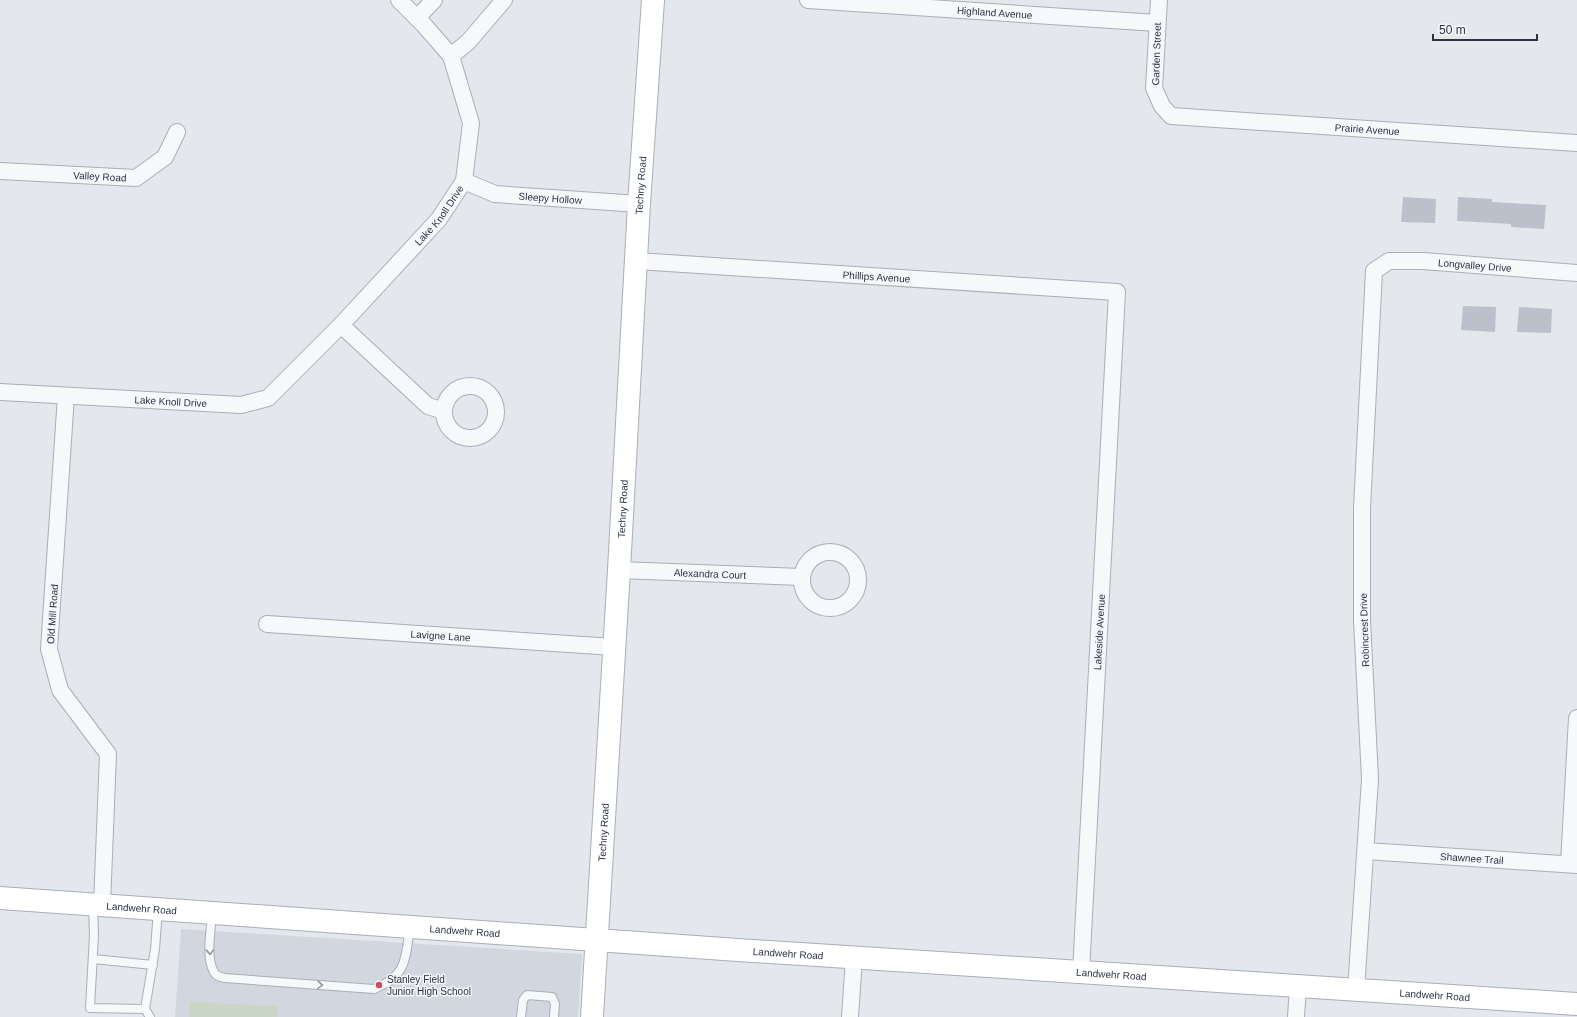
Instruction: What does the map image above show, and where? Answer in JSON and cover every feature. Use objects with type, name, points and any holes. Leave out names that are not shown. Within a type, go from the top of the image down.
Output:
[{"type":"main road","name":"Techny Road","points":[[592,1017],[637,261],[639,204],[653,0]]},
{"type":"main road","name":"Landwehr Road","points":[[0,898],[854,958],[1577,1004]]},
{"type":"street","name":"Lake Knoll Drive","points":[[66,396],[240,405],[268,398],[341,325],[439,219],[464,181],[471,123],[451,56],[399,0]]},
{"type":"street","points":[[417,18],[434,0]]},
{"type":"street","points":[[451,56],[468,42],[504,0]]},
{"type":"street","name":"Highland Avenue","points":[[808,0],[1157,23]]},
{"type":"street","name":"Garden Street","points":[[1159,0],[1154,88],[1162,106]]},
{"type":"street","name":"Prairie Avenue","points":[[1162,106],[1171,116],[1577,143]]},
{"type":"street","name":"Valley Road","points":[[0,171],[136,178],[165,157],[177,132]]},
{"type":"street","name":"Sleepy Hollow","points":[[464,181],[495,194],[639,204]]},
{"type":"street","name":"Phillips Avenue","points":[[637,261],[1117,292]]},
{"type":"street","name":"Longvalley Drive","points":[[1374,271],[1389,262],[1423,261],[1577,273]]},
{"type":"street","name":"Robincrest Drive","points":[[1356,990],[1370,779],[1362,620],[1362,508],[1374,271]]},
{"type":"street","name":"Lakeside Avenue","points":[[1081,972],[1117,292]]},
{"type":"street","points":[[341,325],[428,406],[444,411]]},
{"type":"street","points":[[0,392],[66,396]]},
{"type":"street","name":"Old Mill Road","points":[[66,396],[49,649],[60,690],[108,754],[97,904]]},
{"type":"street","name":"Alexandra Court","points":[[619,570],[802,577]]},
{"type":"street","name":"Lavigne Lane","points":[[267,624],[614,647]]},
{"type":"street","points":[[1573,864],[1577,718]]},
{"type":"street","name":"Shawnee Trail","points":[[1366,850],[1573,864]]},
{"type":"street","points":[[850,1017],[854,958]]},
{"type":"street","points":[[1296,1017],[1298,986]]},
{"type":"lane","points":[[97,904],[90,1008],[145,1009]]},
{"type":"lane","points":[[150,1017],[145,1009],[153,965],[158,909]]},
{"type":"lane","points":[[212,913],[210,960],[213,971],[218,976],[225,978],[374,989],[388,983],[396,977],[402,968],[405,959],[410,927]]},
{"type":"lane","points":[[93,959],[153,965]]},
{"type":"lane","points":[[521,1017],[522,1000],[527,995],[552,997],[555,1004],[554,1017]]},
{"type":"shaded area","name":"Stanley Field Junior High School","points":[[181,929],[582,954],[578,1017],[175,1017]]},
{"type":"green space","points":[[190,1002],[278,1006],[277,1017],[190,1017]]},
{"type":"building","points":[[1403,197],[1436,199],[1435,223],[1401,222]]},
{"type":"building","points":[[1458,197],[1492,199],[1492,202],[1546,205],[1544,229],[1511,227],[1511,224],[1457,221]]},
{"type":"building","points":[[1463,306],[1496,307],[1495,332],[1461,330]]},
{"type":"building","points":[[1519,307],[1552,309],[1551,333],[1517,332]]},
{"type":"place","name":"Stanley Field Junior High School","points":[[379,985]]}]
